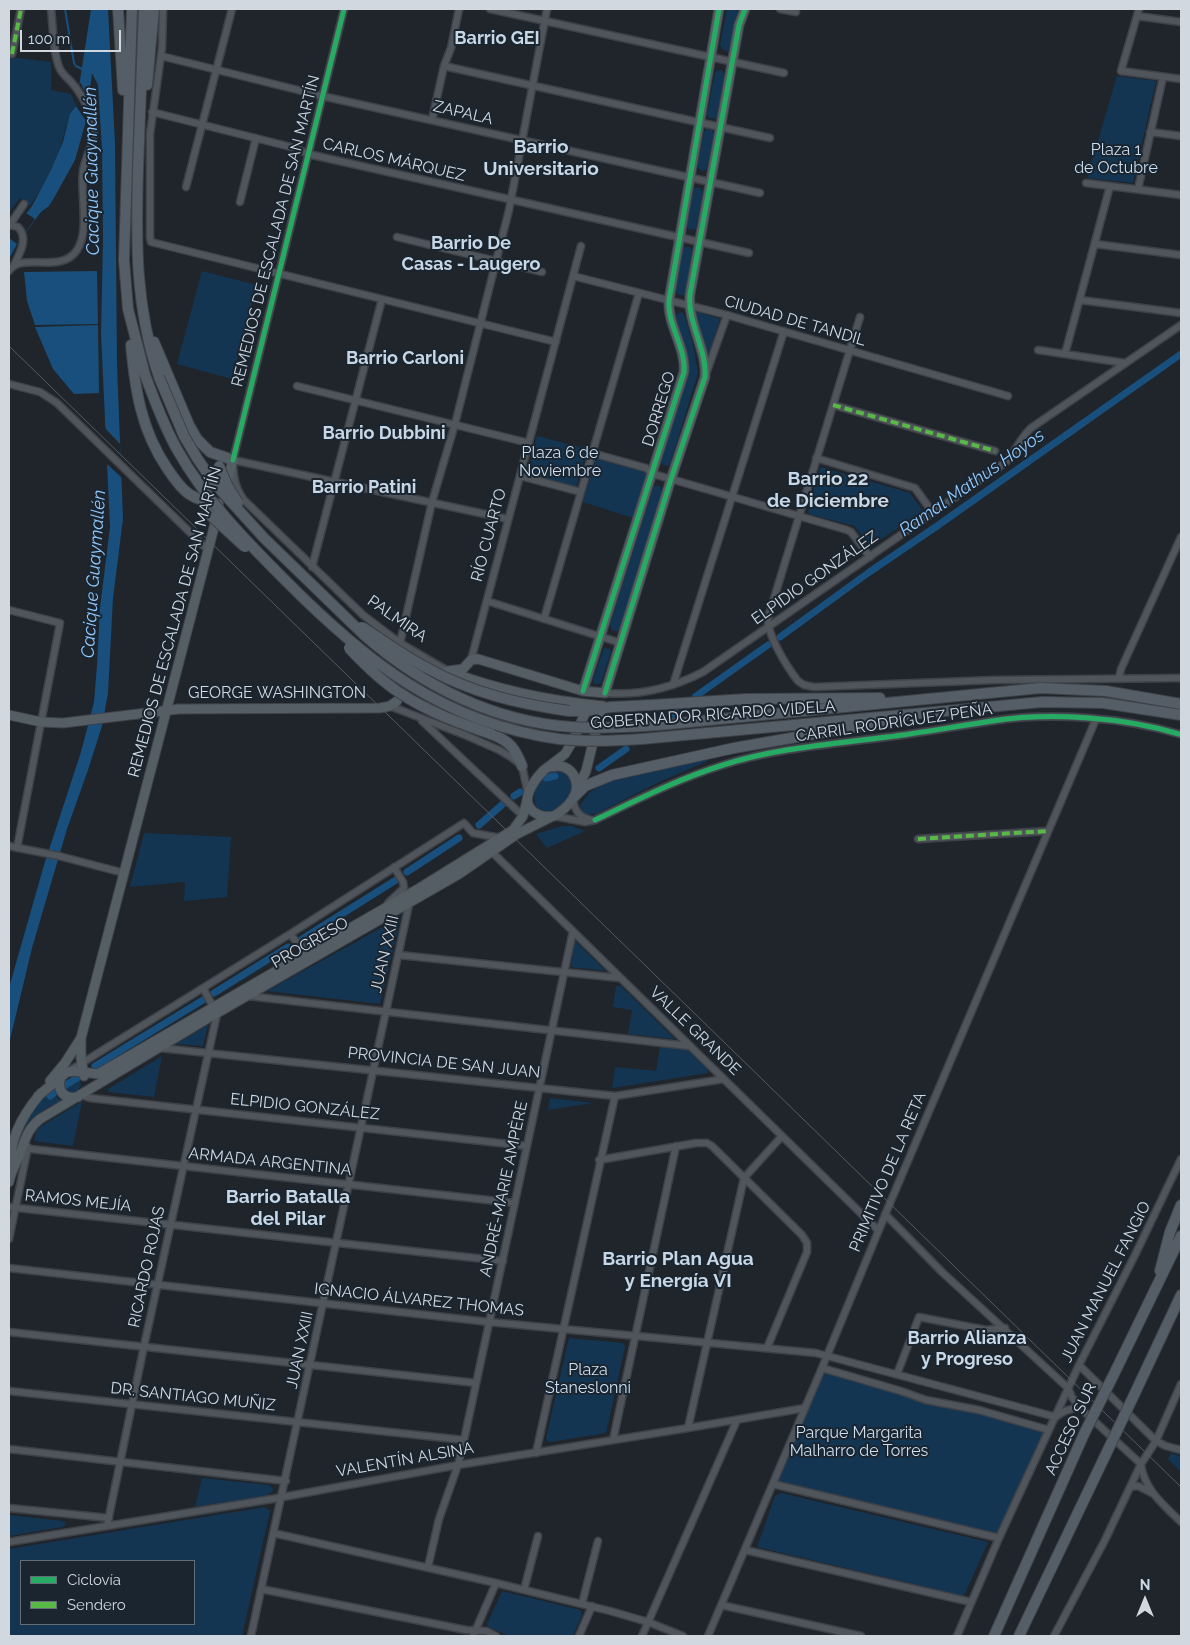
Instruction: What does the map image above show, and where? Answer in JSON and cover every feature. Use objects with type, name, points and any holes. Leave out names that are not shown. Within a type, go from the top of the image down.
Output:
[{"type":"highway","points":[[118,9],[127,146]]},
{"type":"highway","name":"GOBERNADOR RICARDO VIDELA","points":[[132,9],[124,260],[128,309],[145,375],[164,424],[177,450],[199,484],[241,534],[302,597],[368,657],[397,678],[442,704],[503,727],[560,739],[610,741],[1023,703],[1103,703],[1181,715]]},
{"type":"highway","name":"GOBERNADOR RICARDO VIDELA","points":[[144,9],[136,227],[139,291],[147,337],[159,377],[182,430],[203,469],[226,497],[264,538],[380,650],[420,677],[464,700],[499,712],[534,722],[570,727],[609,728],[1021,690],[1062,688],[1106,690],[1181,702]]},
{"type":"highway","points":[[139,140],[150,65],[154,9]]},
{"type":"highway","points":[[139,291],[162,362],[193,432],[206,449],[223,458],[233,460]]},
{"type":"highway","points":[[128,309],[137,394],[144,425],[153,444],[172,476],[188,494],[203,501],[221,504]]},
{"type":"highway","points":[[219,466],[231,492],[264,538]]},
{"type":"highway","points":[[207,512],[302,597],[363,663],[400,693],[437,713],[510,743],[522,766]]},
{"type":"highway","points":[[337,609],[425,668],[451,680],[500,698],[570,711],[588,708],[773,698],[928,699]]},
{"type":"highway","points":[[1156,711],[1181,723]]},
{"type":"highway","points":[[574,797],[585,786],[612,775],[734,748],[853,729],[930,713]]},
{"type":"highway","points":[[1153,1295],[1170,1232],[1181,1205]]},
{"type":"highway","name":"ACCESO SUR","points":[[994,1636],[1084,1434],[1181,1236]]},
{"type":"highway","points":[[1019,1636],[1181,1295]]},
{"type":"highway","points":[[1164,1331],[1181,1308]]},
{"type":"main road","name":"DORREGO","points":[[583,691],[684,369],[669,312],[669,300],[719,9]]},
{"type":"main road","name":"DORREGO","points":[[605,693],[671,479],[705,377],[704,363],[691,317],[690,305],[699,242],[732,62],[739,25],[745,9]]},
{"type":"main road","name":"REMEDIOS DE ESCALADA DE SAN MARTÍN","points":[[72,1071],[233,460]]},
{"type":"main road","points":[[430,678],[448,671],[463,669],[471,660],[484,660],[583,691],[605,693]]},
{"type":"main road","name":"PALMIRA","points":[[448,671],[472,680],[588,708]]},
{"type":"main road","name":"GEORGE WASHINGTON","points":[[9,715],[41,722],[63,723],[192,708],[361,709],[394,704]]},
{"type":"main road","points":[[588,708],[565,754],[542,772],[528,794],[532,812],[541,816],[552,816],[565,808],[574,797],[586,771],[605,707]]},
{"type":"main road","points":[[548,767],[563,767],[571,771],[575,780],[574,797]]},
{"type":"main road","name":"PROGRESO","points":[[25,1149],[25,1138],[28,1130],[35,1123],[160,1048],[214,1008],[248,996],[409,898],[502,838],[513,830],[523,816],[528,794]]},
{"type":"main road","name":"PROGRESO","points":[[72,1071],[98,1074],[378,913],[492,852],[517,834],[552,816]]},
{"type":"main road","name":"REMEDIOS DE ESCALADA DE SAN MARTÍN","points":[[12,1170],[11,1155],[15,1138],[26,1112],[38,1096],[72,1071],[80,1051],[81,1038]]},
{"type":"main road","points":[[72,1071],[86,1083],[81,1095],[70,1098],[62,1092],[59,1084],[72,1071]]},
{"type":"main road","points":[[38,1096],[52,1083],[72,1071]]},
{"type":"main road","points":[[9,1182],[12,1170],[25,1149]]},
{"type":"street","points":[[12,54],[21,9]]},
{"type":"street","points":[[14,265],[20,263],[56,263],[64,261],[76,252],[83,237],[83,172],[94,134],[93,122],[72,82],[62,72],[57,63],[51,9]]},
{"type":"street","points":[[163,9],[161,56],[152,112],[149,147],[151,242],[556,342]]},
{"type":"street","points":[[186,187],[232,9]]},
{"type":"street","name":"REMEDIOS DE ESCALADA DE SAN MARTÍN","points":[[233,460],[344,9]]},
{"type":"street","points":[[432,120],[444,66],[451,48],[458,9]]},
{"type":"street","points":[[490,9],[784,73]]},
{"type":"street","points":[[400,643],[432,502],[496,261],[510,200],[547,9]]},
{"type":"street","points":[[780,9],[796,12]]},
{"type":"street","points":[[1181,22],[1138,12],[1121,71],[1181,79]]},
{"type":"street","name":"ZAPALA","points":[[161,56],[322,96],[760,193]]},
{"type":"street","points":[[444,66],[770,138]]},
{"type":"street","points":[[1138,189],[1163,76]]},
{"type":"street","name":"CARLOS MÁRQUEZ","points":[[152,112],[295,148],[308,154],[749,253]]},
{"type":"street","points":[[1150,132],[1181,136]]},
{"type":"street","points":[[240,202],[256,138]]},
{"type":"street","points":[[1086,183],[1181,195]]},
{"type":"street","points":[[1065,354],[1110,186]]},
{"type":"street","points":[[9,271],[22,248],[22,231],[12,226],[24,204]]},
{"type":"street","points":[[397,236],[542,272]]},
{"type":"street","points":[[1095,244],[1181,255]]},
{"type":"street","name":"RÍO CUARTO","points":[[471,660],[581,246]]},
{"type":"street","name":"CIUDAD DE TANDIL","points":[[574,276],[727,315],[1008,396]]},
{"type":"street","points":[[544,619],[639,293]]},
{"type":"street","points":[[312,567],[382,299]]},
{"type":"street","points":[[1080,300],[1181,313]]},
{"type":"street","name":"DORREGO","points":[[705,377],[727,315]]},
{"type":"street","points":[[768,628],[769,614],[860,317]]},
{"type":"street","name":"ELPIDIO GONZÁLEZ","points":[[673,685],[703,672],[1006,462],[1015,452],[1021,439],[1031,428],[1181,326]]},
{"type":"street","points":[[605,693],[636,694],[673,685],[784,331]]},
{"type":"street","points":[[1038,350],[1125,363]]},
{"type":"street","points":[[9,384],[36,391],[51,399],[208,550]]},
{"type":"street","points":[[297,386],[529,442]]},
{"type":"street","points":[[833,404],[995,451]]},
{"type":"street","points":[[592,453],[646,468],[652,474],[847,530],[851,532],[870,557]]},
{"type":"street","points":[[816,458],[915,488],[933,513]]},
{"type":"street","points":[[233,460],[508,519]]},
{"type":"street","name":"PALMIRA","points":[[233,460],[233,476],[239,494],[312,567],[363,615],[400,643],[448,671]]},
{"type":"street","points":[[520,476],[581,492]]},
{"type":"street","points":[[1119,678],[1121,669],[1181,537]]},
{"type":"street","points":[[487,601],[621,643]]},
{"type":"street","points":[[9,610],[60,623],[17,848]]},
{"type":"street","name":"CARRIL RODRÍGUEZ PEÑA","points":[[768,628],[798,681],[804,685],[814,687],[994,680],[1181,678]]},
{"type":"street","points":[[394,704],[417,717],[499,750],[511,757],[522,766],[528,794]]},
{"type":"street","points":[[417,717],[523,816]]},
{"type":"street","name":"CARRIL RODRÍGUEZ PEÑA","points":[[552,816],[585,822],[595,820],[675,781],[742,760],[798,749],[930,732],[993,721],[1041,717],[1096,719],[1143,725],[1179,734]]},
{"type":"street","name":"PRIMITIVO DE LA RETA","points":[[708,1636],[828,1355],[878,1230],[1096,719]]},
{"type":"street","points":[[574,797],[575,809],[579,815],[595,820]]},
{"type":"street","points":[[72,1071],[203,988],[292,936],[464,823],[471,831],[494,838],[502,838]]},
{"type":"street","points":[[918,839],[1048,831]]},
{"type":"street","points":[[9,846],[60,856],[124,873]]},
{"type":"street","name":"VALLE GRANDE","points":[[492,852],[878,1230]]},
{"type":"street","points":[[378,913],[404,888],[395,870]]},
{"type":"street","name":"JUAN XXIII","points":[[251,1636],[399,955],[409,898]]},
{"type":"street","name":"ANDRÉ-MARIE AMPÈRE","points":[[428,1567],[439,1520],[458,1465],[464,1440],[573,932]]},
{"type":"street","points":[[292,936],[299,946],[305,947],[323,938],[333,939]]},
{"type":"street","points":[[399,955],[620,978]]},
{"type":"street","points":[[203,988],[214,1008]]},
{"type":"street","points":[[248,996],[689,1046]]},
{"type":"street","name":"RICARDO ROJAS","points":[[107,1526],[208,1052],[214,1008]]},
{"type":"street","name":"PROVINCIA DE SAN JUAN","points":[[160,1048],[615,1096],[724,1079]]},
{"type":"street","points":[[80,1051],[87,1056],[98,1054]]},
{"type":"street","name":"ELPIDIO GONZÁLEZ","points":[[81,1095],[90,1098],[527,1146]]},
{"type":"street","points":[[536,1453],[599,1160],[615,1096]]},
{"type":"street","points":[[688,1428],[744,1178],[782,1136]]},
{"type":"street","points":[[599,1160],[702,1142],[710,1144],[802,1235],[807,1243],[806,1252],[767,1348]]},
{"type":"street","points":[[613,1440],[676,1146]]},
{"type":"street","points":[[9,1238],[12,1207],[25,1149]]},
{"type":"street","name":"ARMADA ARGENTINA","points":[[25,1149],[515,1203]]},
{"type":"street","name":"JUAN MANUEL FANGIO","points":[[1049,1430],[1181,1159]]},
{"type":"street","name":"RAMOS MEJÍA","points":[[12,1207],[502,1260]]},
{"type":"street","points":[[885,1214],[942,1272],[1068,1388],[1072,1398],[1079,1407],[1141,1464],[1142,1476],[1152,1493],[1181,1522]]},
{"type":"street","name":"IGNACIO ÁLVAREZ THOMAS","points":[[9,1268],[489,1322],[828,1355]]},
{"type":"street","points":[[897,1374],[919,1317],[986,1330],[1005,1328]]},
{"type":"street","points":[[9,1332],[476,1383]]},
{"type":"street","points":[[828,1355],[1056,1417],[1065,1411],[1079,1407]]},
{"type":"street","points":[[1079,1365],[1156,1441],[1181,1450]]},
{"type":"street","points":[[822,1368],[926,1400],[979,1410],[1049,1430],[999,1538],[957,1636]]},
{"type":"street","points":[[1054,1636],[1105,1540],[1141,1464],[1156,1441],[1181,1384]]},
{"type":"street","name":"DR. SANTIAGO MUÑIZ","points":[[9,1391],[464,1440]]},
{"type":"street","name":"VALENTÍN ALSINA","points":[[9,1542],[805,1408]]},
{"type":"street","points":[[642,1636],[737,1420]]},
{"type":"street","points":[[9,1449],[286,1481]]},
{"type":"street","points":[[773,1484],[999,1538]]},
{"type":"street","points":[[1130,1487],[1138,1486],[1152,1493]]},
{"type":"street","points":[[9,1508],[109,1518]]},
{"type":"street","points":[[273,1533],[592,1606],[648,1622],[683,1636]]},
{"type":"street","points":[[524,1590],[538,1536]]},
{"type":"street","points":[[582,1604],[598,1541]]},
{"type":"street","points":[[744,1550],[971,1602]]},
{"type":"street","points":[[474,1634],[496,1583]]},
{"type":"street","points":[[261,1589],[474,1634],[486,1632],[496,1636]]},
{"type":"street","points":[[721,1605],[860,1636]]},
{"type":"street","points":[[579,1636],[592,1606]]},
{"type":"green space","points":[[727,9],[738,9],[730,48],[727,51],[722,49],[720,45]]},
{"type":"green space","points":[[9,57],[51,62],[51,90],[71,94],[76,106],[69,117],[54,163],[30,206],[20,198],[9,212]]},
{"type":"green space","points":[[722,70],[725,75],[717,117],[715,119],[709,118],[707,115],[715,73]]},
{"type":"green space","name":"Plaza 1 de Octubre","points":[[1117,76],[1156,81],[1133,183],[1087,178]]},
{"type":"green space","points":[[707,129],[712,130],[714,134],[707,168],[702,171],[698,168],[698,163],[704,132]]},
{"type":"green space","points":[[694,188],[700,188],[703,192],[695,230],[688,229],[686,225]]},
{"type":"green space","points":[[690,247],[692,251],[685,295],[682,295],[676,291],[682,249]]},
{"type":"green space","points":[[202,271],[257,285],[232,379],[177,364]]},
{"type":"green space","points":[[682,312],[693,344],[698,373],[668,466],[662,464],[661,461],[688,372],[688,361],[676,316]]},
{"type":"green space","points":[[697,312],[720,319],[707,358],[694,315]]},
{"type":"green space","name":"Plaza 6 de Noviembre","points":[[537,436],[587,449],[576,487],[527,474]]},
{"type":"green space","points":[[597,459],[646,472],[647,475],[633,518],[583,502]]},
{"type":"green space","points":[[821,467],[910,493],[923,511],[871,546],[854,526],[809,514],[808,511]]},
{"type":"green space","points":[[655,486],[660,486],[662,491],[620,627],[617,631],[612,631],[610,625]]},
{"type":"green space","points":[[604,648],[610,649],[611,652],[601,683],[595,684],[593,682],[594,677]]},
{"type":"green space","points":[[712,757],[706,762],[659,782],[596,814],[588,815],[581,811],[580,805],[590,792],[612,779]]},
{"type":"green space","points":[[559,769],[570,775],[573,785],[572,790],[557,809],[543,813],[535,802],[535,791],[546,775]]},
{"type":"green space","points":[[562,826],[571,826],[585,831],[547,848],[536,834]]},
{"type":"green space","points":[[144,833],[231,837],[227,897],[184,901],[185,882],[130,887]]},
{"type":"green space","points":[[401,917],[380,1004],[267,991]]},
{"type":"green space","points":[[575,941],[606,971],[571,967]]},
{"type":"green space","points":[[616,986],[621,986],[675,1039],[628,1034],[632,1010],[613,1007]]},
{"type":"green space","points":[[208,1025],[203,1046],[176,1044]]},
{"type":"green space","points":[[660,1046],[686,1049],[707,1069],[708,1073],[612,1088],[615,1067],[656,1071]]},
{"type":"green space","points":[[162,1056],[154,1097],[109,1092],[108,1089]]},
{"type":"green space","points":[[80,1078],[81,1086],[76,1092],[69,1093],[64,1089]]},
{"type":"green space","points":[[51,1088],[53,1091],[49,1095],[51,1097],[55,1095],[61,1101],[37,1115],[27,1125],[20,1137],[30,1113]]},
{"type":"green space","points":[[550,1098],[593,1103],[548,1110]]},
{"type":"green space","points":[[81,1102],[73,1146],[34,1141],[36,1132],[40,1127]]},
{"type":"green space","name":"Plaza Staneslonni","points":[[569,1338],[623,1343],[625,1347],[606,1433],[550,1442],[546,1438]]},
{"type":"green space","name":"Parque Margarita Malharro de Torres","points":[[822,1368],[1049,1430],[999,1538],[773,1484]]},
{"type":"green space","points":[[1171,1453],[1181,1457],[1181,1472],[1168,1459]]},
{"type":"green space","points":[[202,1478],[269,1485],[273,1488],[272,1492],[266,1496],[195,1507]]},
{"type":"green space","points":[[781,1493],[988,1542],[964,1596],[757,1547],[775,1496]]},
{"type":"green space","points":[[265,1507],[270,1511],[242,1636],[9,1636],[9,1549]]},
{"type":"green space","points":[[9,1515],[63,1521],[66,1524],[63,1527],[9,1536]]},
{"type":"green space","points":[[502,1591],[580,1610],[582,1615],[573,1636],[509,1636],[488,1627],[487,1624]]},
{"type":"shaded area","points":[[91,9],[108,9],[115,143],[117,364],[123,519],[113,598],[108,693],[102,726],[67,829],[32,948],[9,1044],[9,988],[44,865],[81,752],[94,702],[100,608],[110,527],[101,334],[102,149],[98,85],[92,73],[86,121],[75,160],[49,206],[41,212],[17,244],[9,259],[9,236],[32,206],[63,142],[70,114],[76,106]]},
{"type":"shaded area","points":[[97,271],[98,324],[35,325],[27,301],[24,272]]},
{"type":"shaded area","points":[[98,325],[99,393],[74,394],[53,369],[35,327]]},
{"type":"pier","points":[[80,82],[88,98],[86,121],[76,106]]},
{"type":"pier","points":[[26,213],[35,219],[17,244],[9,236]]},
{"type":"pier","points":[[104,427],[120,444],[122,478],[106,463]]},
{"type":"waterway","points":[[65,9],[74,63],[82,69]]},
{"type":"waterway","name":"Ramal Mathus Hoyos","points":[[780,637],[868,573],[1181,354]]},
{"type":"waterway","name":"Ramal Mathus Hoyos","points":[[696,696],[768,645]]},
{"type":"waterway","name":"Ramal Mathus Hoyos","points":[[669,718],[675,712]]},
{"type":"waterway","name":"Ramal Mathus Hoyos","points":[[599,768],[626,749]]},
{"type":"waterway","name":"Ramal Mathus Hoyos","points":[[546,778],[555,776]]},
{"type":"waterway","name":"Ramal Mathus Hoyos","points":[[514,796],[520,792]]},
{"type":"waterway","name":"Ramal Mathus Hoyos","points":[[479,825],[504,803]]},
{"type":"waterway","name":"Ramal Mathus Hoyos","points":[[407,872],[459,838]]},
{"type":"waterway","name":"Ramal Mathus Hoyos","points":[[302,939],[396,880]]},
{"type":"waterway","name":"Ramal Mathus Hoyos","points":[[214,993],[288,947]]},
{"type":"waterway","name":"Ramal Mathus Hoyos","points":[[95,1066],[203,1000]]},
{"type":"waterway","name":"Ramal Mathus Hoyos","points":[[64,1086],[77,1078]]},
{"type":"waterway","name":"Ramal Mathus Hoyos","points":[[50,1096],[54,1093]]},
{"type":"tram line","points":[[9,346],[1181,1487]]},
{"type":"marked path","points":[[12,54],[21,9]]},
{"type":"marked path","points":[[833,405],[995,451]]},
{"type":"marked path","points":[[918,839],[1048,831]]},
{"type":"cycle path","points":[[233,460],[344,9]]},
{"type":"cycle path","points":[[583,691],[684,372],[684,363],[671,318],[669,300],[719,9]]},
{"type":"cycle path","points":[[605,693],[671,479],[705,377],[703,356],[691,315],[690,294],[739,25],[745,9]]},
{"type":"cycle path","points":[[595,820],[658,790],[723,765],[763,754],[805,747],[1014,718],[1038,717],[1110,720],[1157,728],[1179,734]]},
{"type":"district","name":"Barrio GEI","points":[[497,39]]},
{"type":"district","name":"Barrio Universitario","points":[[541,158]]},
{"type":"district","name":"Barrio De Casas - Laugero","points":[[471,254]]},
{"type":"district","name":"Barrio Carloni","points":[[405,359]]},
{"type":"district","name":"Barrio Dubbini","points":[[384,434]]},
{"type":"district","name":"Barrio Patini","points":[[364,488]]},
{"type":"district","name":"Barrio 22 de Diciembre","points":[[828,490]]},
{"type":"district","name":"Barrio Batalla del Pilar","points":[[288,1208]]},
{"type":"district","name":"Barrio Plan Agua y Energía VI","points":[[678,1270]]},
{"type":"district","name":"Barrio Alianza y Progreso","points":[[967,1349]]},
{"type":"water label","name":"Cacique Guaymallén","points":[[92,171]]},
{"type":"water label","name":"Cacique Guaymallén","points":[[94,574]]}]
